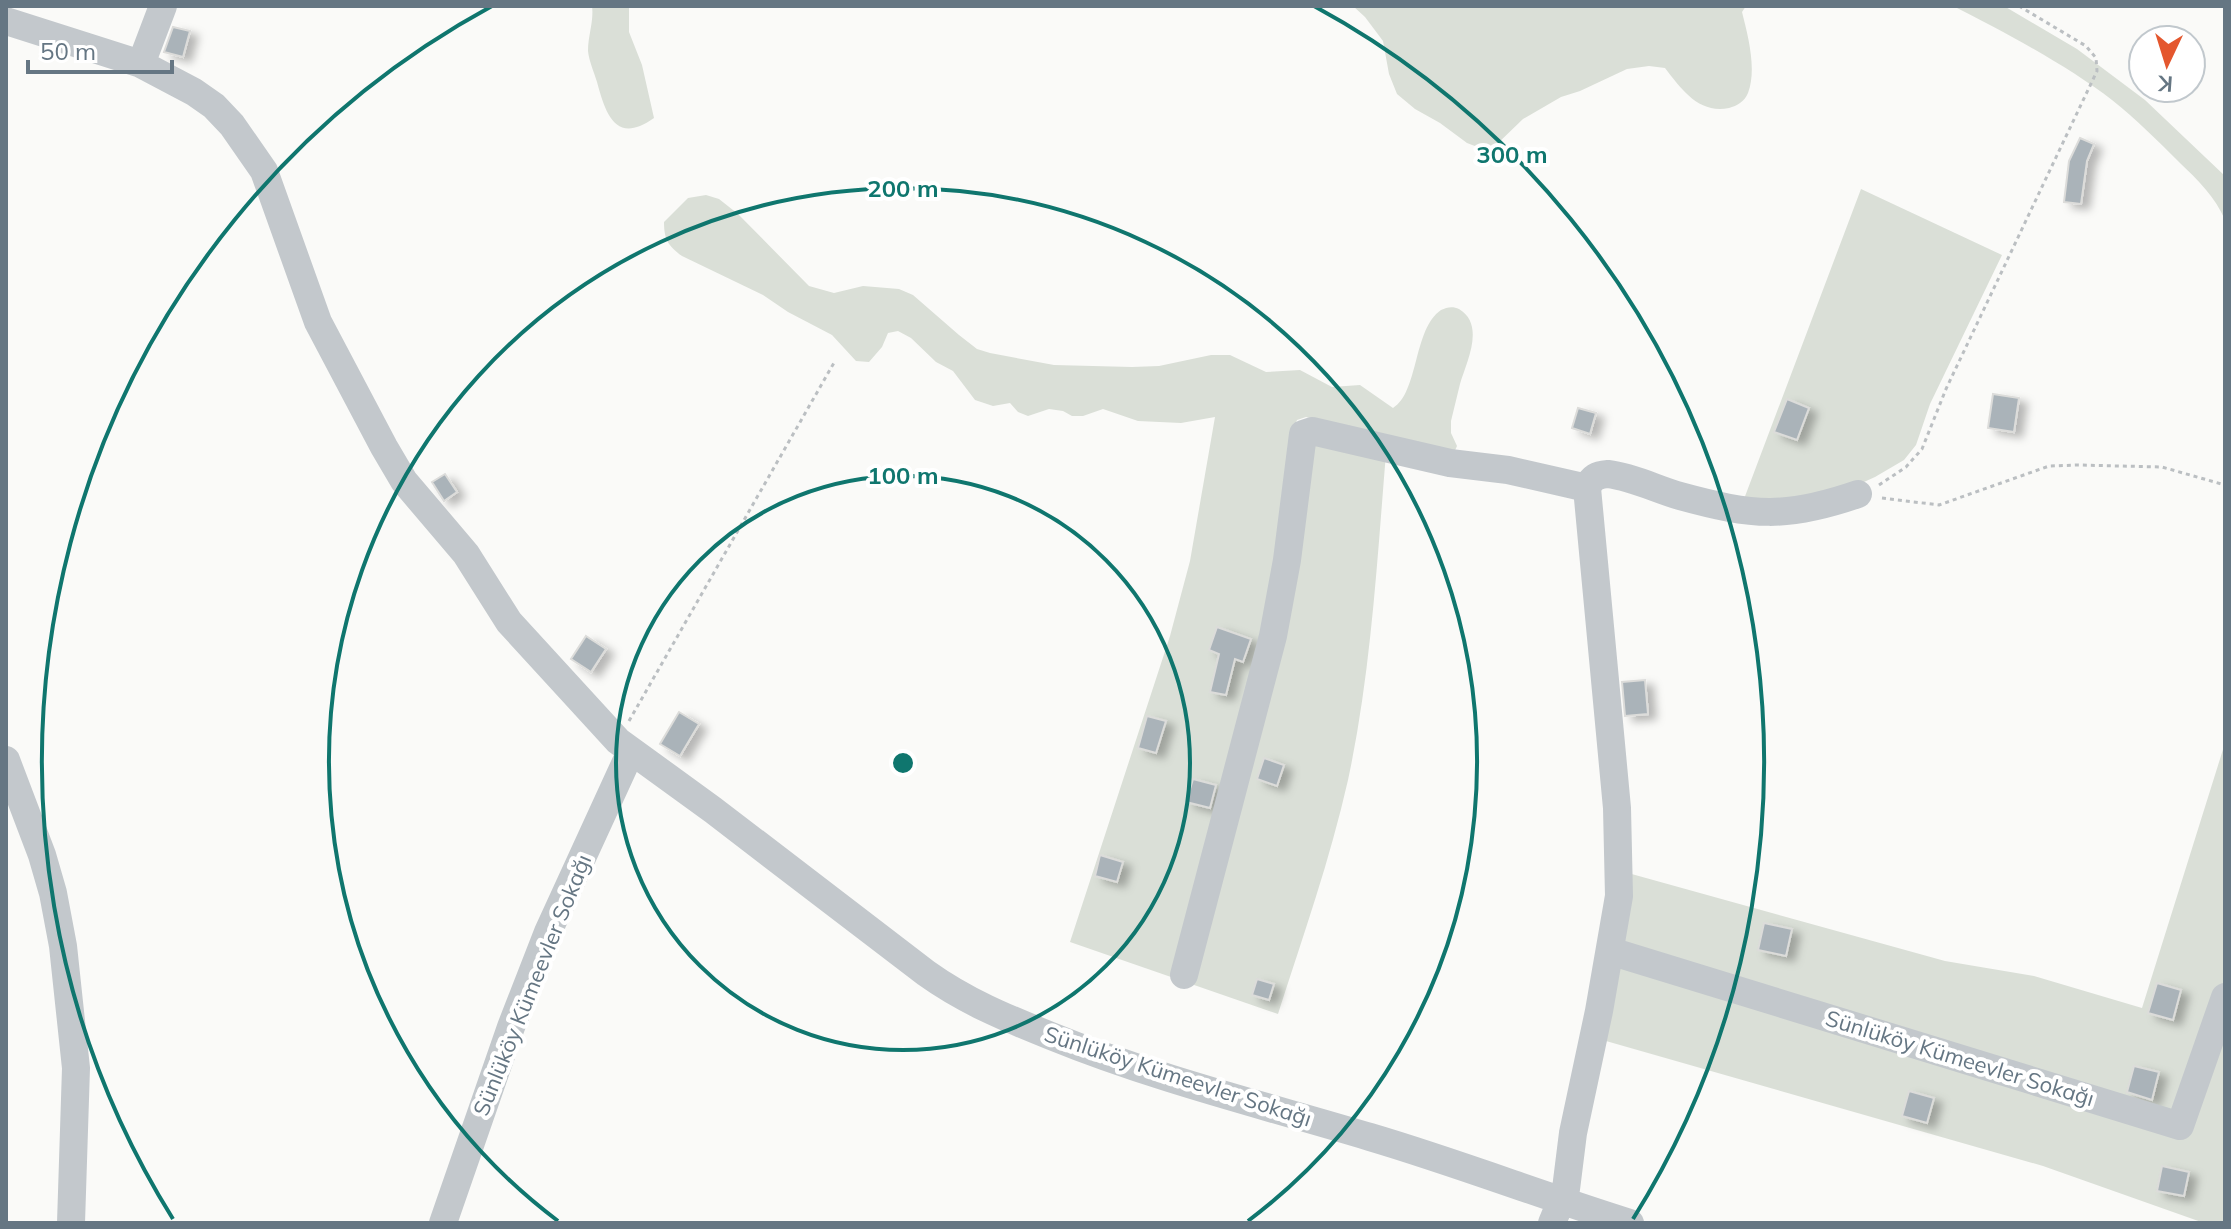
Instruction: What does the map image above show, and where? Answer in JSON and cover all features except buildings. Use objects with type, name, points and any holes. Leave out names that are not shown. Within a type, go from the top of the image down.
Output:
[{"type":"street","points":[[141,64],[163,6]]},
{"type":"street","name":"Sünlüköy Kümeevler Sokağı","points":[[6,21],[141,64],[214,106],[248,146],[273,189],[318,322],[404,481],[466,554],[509,622],[624,746],[926,973],[988,1011],[1085,1050],[1219,1094],[1433,1155],[1556,1212],[1630,1223]]},
{"type":"street","points":[[1184,975],[1273,636],[1283,587],[1303,434],[1312,431],[1450,463],[1508,470],[1587,488]]},
{"type":"street","points":[[1556,1212],[1566,1189],[1580,1090],[1619,896],[1619,841],[1587,488],[1591,479],[1608,474],[1679,496],[1773,514],[1818,508],[1858,494]]},
{"type":"street","name":"Sünlüköy Kümeevler Sokağı","points":[[443,1223],[506,1041],[624,746]]},
{"type":"street","points":[[6,760],[42,855],[63,946],[76,1068],[71,1223]]},
{"type":"street","name":"Sünlüköy Kümeevler Sokağı","points":[[1610,951],[2180,1126],[2225,997]]},
{"type":"path","points":[[1858,494],[1891,478],[1917,458],[1946,389],[2097,71],[2096,58],[2086,46],[2019,6]]},
{"type":"path","points":[[624,746],[835,361]]},
{"type":"path","points":[[1858,494],[1939,505],[2049,466],[2078,465],[2162,467],[2225,485]]},
{"type":"shaded area","points":[[592,6],[629,6],[629,32],[642,65],[654,118],[641,126],[622,127],[609,115],[604,105],[588,51]]},
{"type":"shaded area","points":[[1353,6],[1746,6],[1742,12],[1751,52],[1751,84],[1747,96],[1740,103],[1718,109],[1700,104],[1692,98],[1665,68],[1649,66],[1627,69],[1561,97],[1523,119],[1494,147],[1480,148],[1467,143],[1397,94],[1389,74],[1383,41]]},
{"type":"shaded area","points":[[1953,6],[2004,6],[2077,49],[2127,86],[2127,104],[2149,104],[2225,176],[2225,220],[2217,204],[2199,182],[2147,130],[2095,87],[2014,38]]},
{"type":"shaded area","points":[[1861,189],[2002,255],[1930,404],[1916,445],[1904,460],[1855,486],[1789,501],[1744,499]]},
{"type":"shaded area","points":[[706,195],[719,199],[738,214],[809,286],[834,293],[863,286],[899,289],[913,295],[977,349],[1054,365],[1159,366],[1211,355],[1230,355],[1266,372],[1300,370],[1332,387],[1360,385],[1393,408],[1408,389],[1420,345],[1432,319],[1441,310],[1450,307],[1459,309],[1467,316],[1473,334],[1472,345],[1451,421],[1451,433],[1457,446],[1453,455],[1306,417],[1297,420],[1294,428],[1386,453],[1372,617],[1356,740],[1333,839],[1278,1014],[1070,942],[1170,636],[1190,561],[1215,417],[1181,423],[1138,421],[1103,409],[1083,416],[1049,409],[1028,416],[1018,412],[1010,403],[993,406],[975,400],[953,371],[936,362],[911,338],[898,331],[888,333],[882,347],[869,362],[856,361],[832,335],[673,249],[666,238],[664,222],[688,198]]},
{"type":"shaded area","points":[[2225,743],[2225,1223],[2204,1223],[2043,1166],[1606,1041],[1628,873],[1945,961],[2034,976],[2142,1008]]}]
